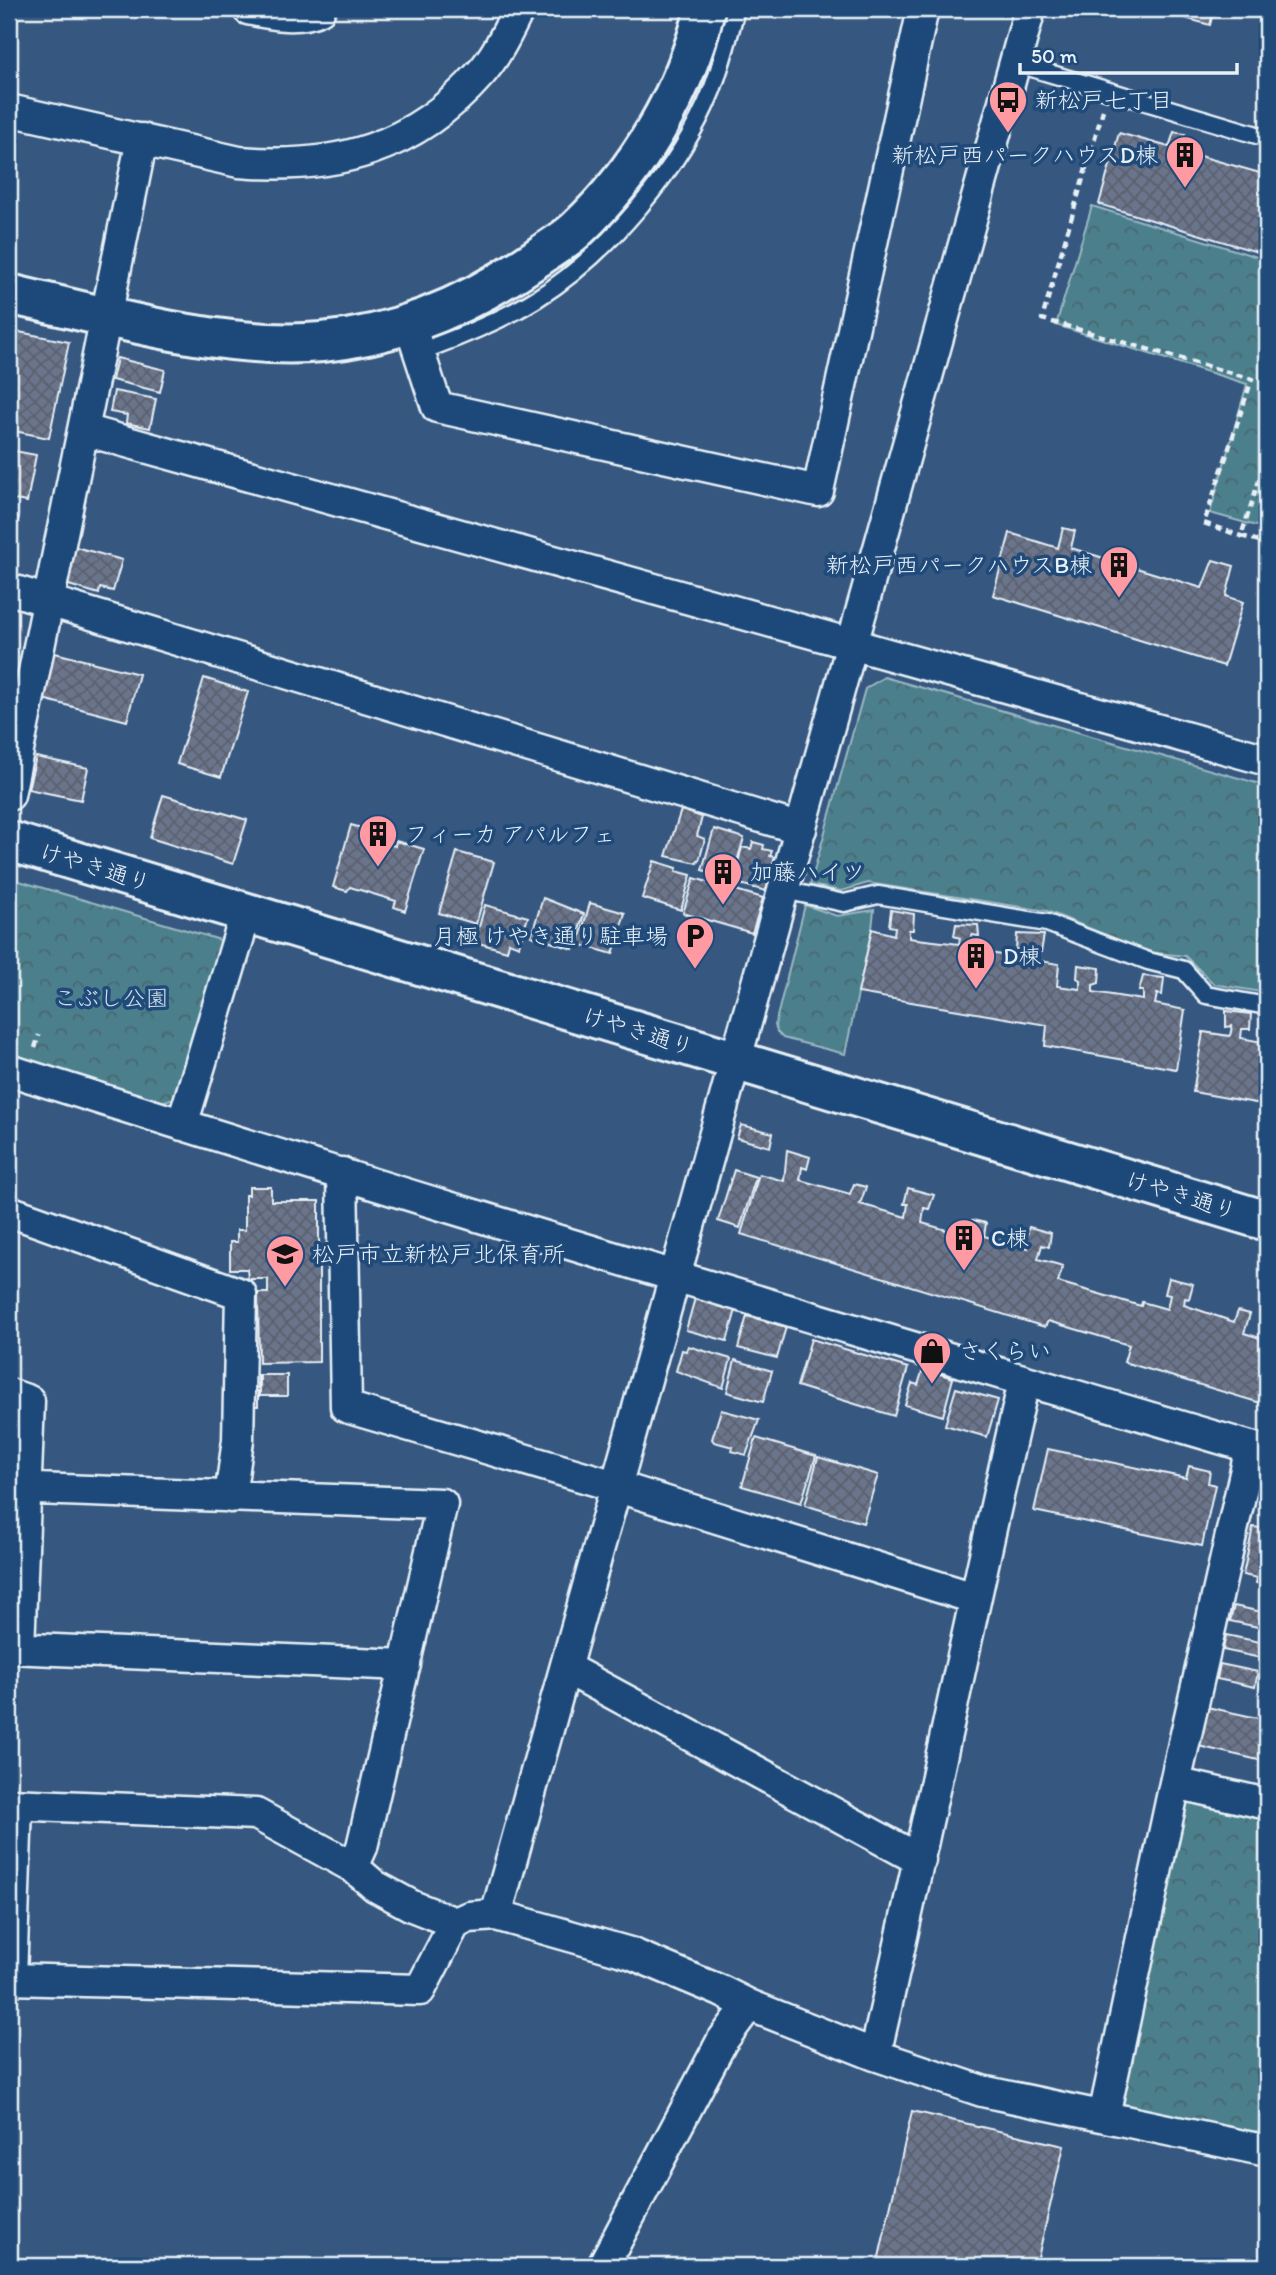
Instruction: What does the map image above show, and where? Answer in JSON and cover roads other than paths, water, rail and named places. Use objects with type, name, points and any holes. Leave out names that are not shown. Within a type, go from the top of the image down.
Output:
[{"type":"street","points":[[248,9],[273,14],[307,15],[320,9]]},
{"type":"street","points":[[9,110],[239,162],[309,163],[353,156],[415,129],[450,103],[481,73],[500,46],[519,9]]},
{"type":"street","points":[[9,294],[105,316],[232,340],[321,342],[369,335],[422,335],[458,306],[506,279],[575,231],[626,174],[665,159],[664,117],[686,71],[705,9]]},
{"type":"street","points":[[422,335],[437,407],[818,491],[866,228],[923,9]]},
{"type":"street","points":[[496,1915],[1030,9]]},
{"type":"street","points":[[9,795],[142,139]]},
{"type":"street","points":[[84,430],[1267,760]]},
{"type":"street","points":[[9,589],[801,829]]},
{"type":"street","name":"けやき通り","points":[[9,841],[1267,1221]]},
{"type":"street","points":[[182,1125],[246,914]]},
{"type":"street","points":[[9,1070],[675,1276],[1259,1450],[1175,1783],[1104,2116]]},
{"type":"street","points":[[342,1174],[346,1407],[615,1486],[974,1598]]},
{"type":"street","points":[[9,1211],[241,1294],[238,1440],[230,1497]]},
{"type":"street","points":[[875,2055],[920,1860],[974,1598],[1024,1382]]},
{"type":"street","points":[[9,1394],[29,1401],[18,1488],[14,1648],[405,1665]]},
{"type":"street","points":[[18,1488],[442,1504],[362,1847],[353,1867]]},
{"type":"street","points":[[566,1668],[617,1693],[920,1860]]},
{"type":"street","points":[[1175,1783],[1267,1804]]},
{"type":"street","points":[[456,1923],[412,1906],[375,1886],[353,1867],[256,1814],[13,1804],[10,1979],[421,1990],[456,1923],[469,1917],[496,1915],[630,1954],[875,2055],[982,2091],[1267,2151]]},
{"type":"street","points":[[603,2266],[722,2041],[749,2005]]},
{"type":"lane","points":[[665,159],[711,92],[736,9]]},
{"type":"lane","points":[[1015,63],[1267,138]]},
{"type":"lane","points":[[784,890],[844,903],[878,895],[1047,923],[1148,961],[1184,971],[1206,995],[1267,1006]]},
{"type":"place","name":"新松戸七丁目","points":[[1008,134]]},
{"type":"place","name":"新松戸西パークハウスD棟","points":[[1185,189]]},
{"type":"place","name":"新松戸西パークハウスB棟","points":[[1119,599]]},
{"type":"place","name":"フィーカ アパルフェ","points":[[378,868]]},
{"type":"place","name":"加藤ハイツ","points":[[723,906]]},
{"type":"place","name":"月極 けやき通り駐車場","points":[[695,970]]},
{"type":"place","name":"D棟","points":[[976,990]]},
{"type":"place","name":"C棟","points":[[964,1272]]},
{"type":"place","name":"松戸市立新松戸北保育所","points":[[285,1288]]},
{"type":"place","name":"さくらい","points":[[932,1385]]},
{"type":"park label","name":"こぶし公園","points":[[111,998]]}]
